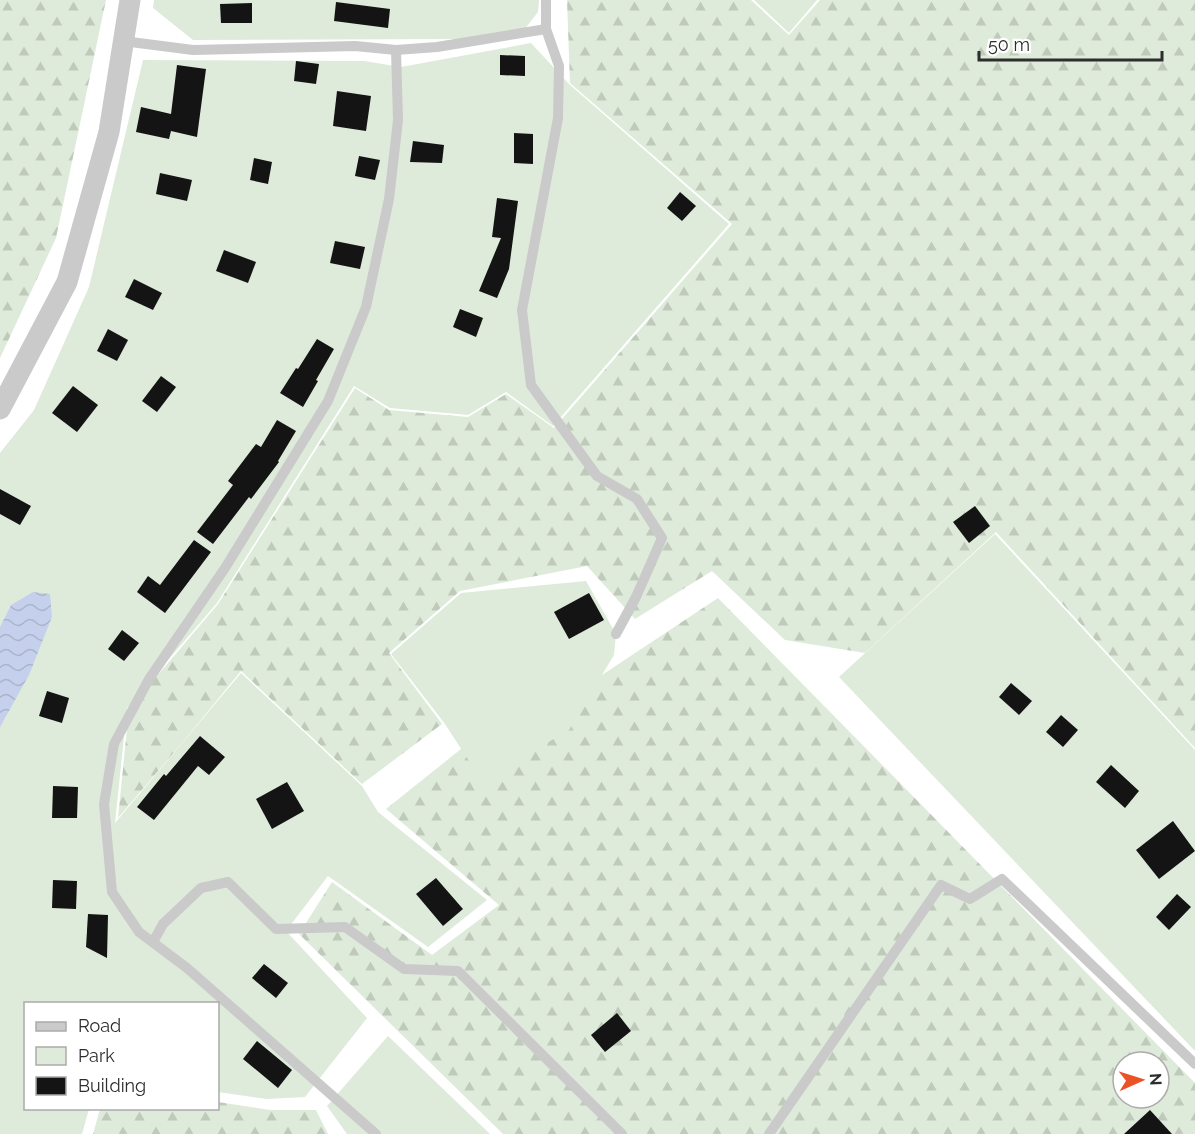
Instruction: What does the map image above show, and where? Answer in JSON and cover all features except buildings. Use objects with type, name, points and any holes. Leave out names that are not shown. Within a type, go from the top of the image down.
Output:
[{"type":"street","points":[[0,409],[67,282],[109,132],[130,0]]},
{"type":"lane","points":[[546,0],[546,29],[559,66],[558,118],[522,310],[531,385],[597,476],[637,499],[662,538],[636,597],[616,634]]},
{"type":"lane","points":[[123,41],[193,50],[354,46],[396,51],[437,47],[546,29]]},
{"type":"lane","points":[[376,1134],[187,968],[139,932],[112,892],[104,804],[114,744],[149,679],[225,568],[328,400],[366,307],[389,199],[398,120],[396,51]]},
{"type":"lane","points":[[769,1134],[941,885],[970,899],[1002,879],[1195,1064]]},
{"type":"lane","points":[[153,942],[164,924],[201,888],[228,882],[276,929],[345,927],[404,969],[458,971],[622,1134]]},
{"type":"green space","points":[[0,0],[106,0],[56,238],[0,358]]},
{"type":"green space","points":[[154,0],[539,0],[538,12],[524,30],[462,39],[193,40],[153,8]]},
{"type":"green space","points":[[567,0],[751,0],[789,35],[820,0],[1195,0],[1195,748],[996,532],[865,653],[785,640],[712,571],[635,619],[587,566],[460,591],[389,653],[442,724],[362,784],[241,671],[118,818],[129,709],[218,604],[355,388],[389,410],[468,417],[506,394],[554,428],[732,224],[570,83]]},
{"type":"green space","points":[[754,0],[817,0],[789,33]]},
{"type":"green space","points":[[531,43],[569,84],[729,224],[553,426],[506,392],[468,415],[390,408],[354,386],[217,603],[127,708],[115,823],[241,673],[362,786],[378,812],[487,900],[428,947],[328,876],[286,931],[367,1018],[305,1097],[267,1099],[219,1092],[219,1002],[24,1002],[24,1110],[89,1110],[82,1134],[0,1134],[0,453],[34,410],[89,287],[143,60],[364,61],[401,67]]},
{"type":"green space","points":[[995,534],[1195,750],[1195,1051],[839,677]]},
{"type":"green space","points":[[586,581],[616,634],[614,655],[569,730],[482,781],[445,724],[391,654],[461,593]]},
{"type":"green space","points":[[718,598],[1163,1050],[1111,1050],[1111,1110],[1171,1110],[1171,1059],[1195,1083],[1195,1134],[503,1134],[299,934],[332,882],[432,955],[499,905],[386,809],[481,733],[599,677]]},
{"type":"green space","points":[[388,1036],[490,1134],[347,1134],[327,1106]]},
{"type":"green space","points":[[219,1102],[270,1110],[316,1110],[328,1134],[93,1134],[100,1110],[219,1110]]},
{"type":"water","points":[[33,592],[50,594],[52,617],[29,675],[0,727],[0,627],[11,605]]}]
